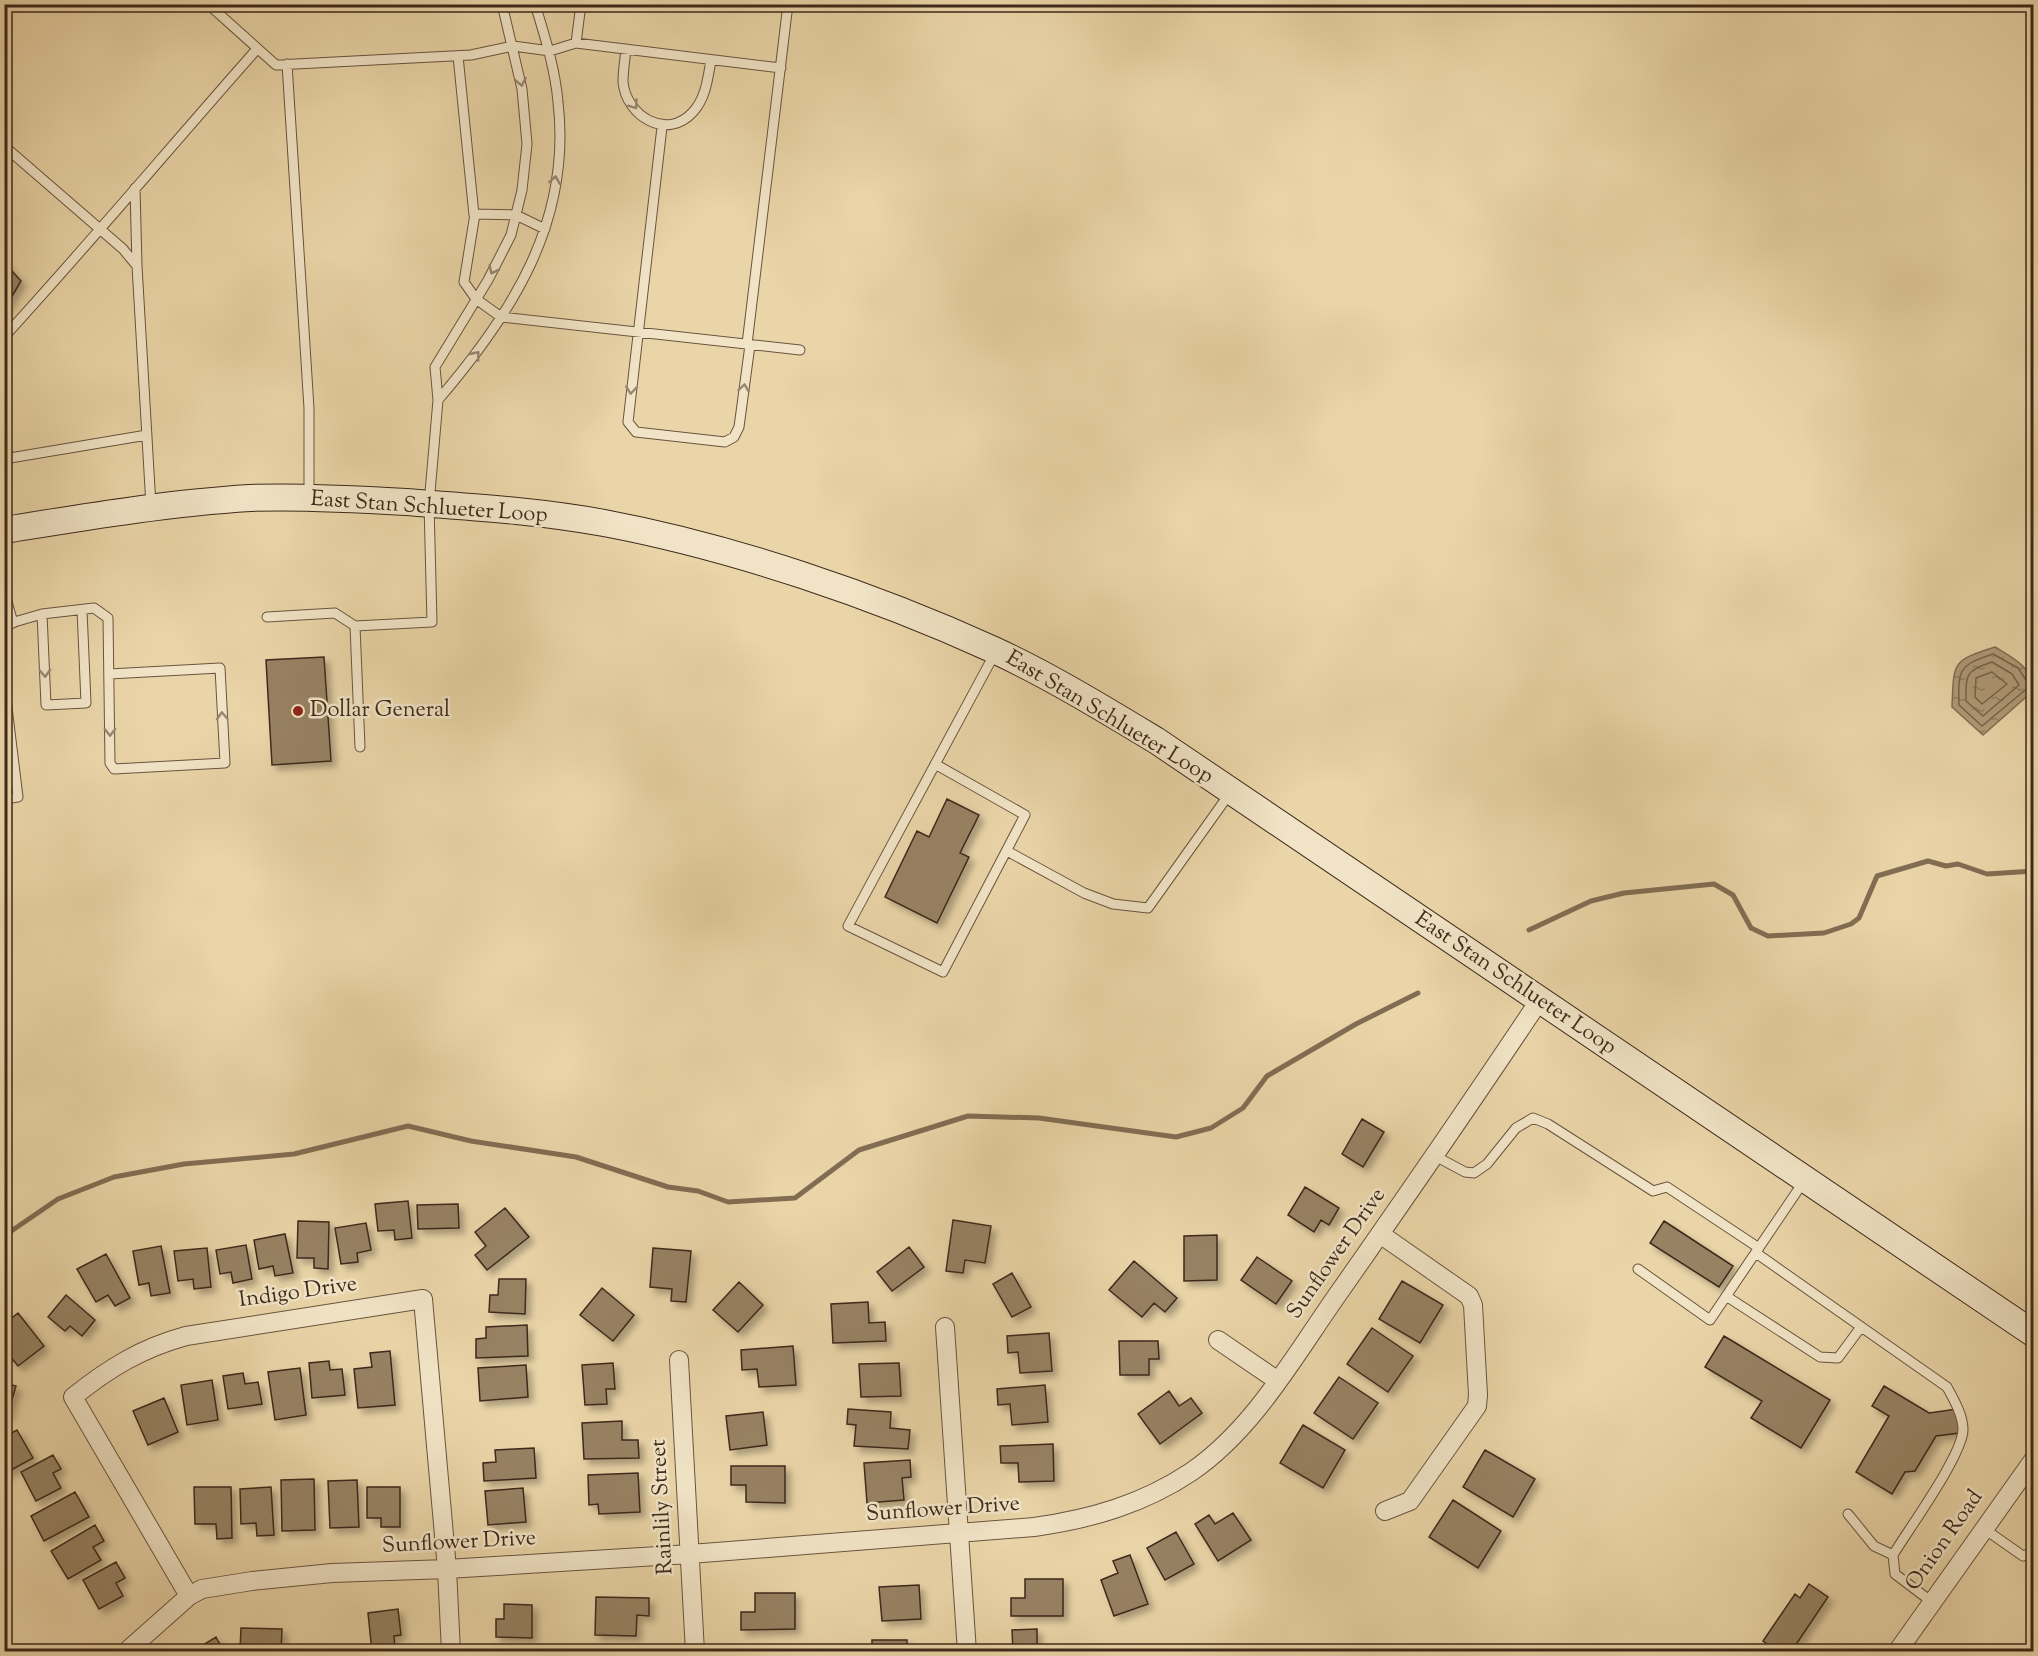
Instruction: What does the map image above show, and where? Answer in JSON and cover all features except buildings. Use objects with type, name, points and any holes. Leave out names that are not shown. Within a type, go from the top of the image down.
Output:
[{"type":"main road","name":"East Stan Schlueter Loop","points":[[4,530],[151,509],[250,498],[485,507],[604,523],[705,548],[800,576],[898,610],[996,651],[1072,690],[1157,741],[2034,1334]]},
{"type":"street","name":"Sunflower Drive","points":[[126,1652],[189,1596],[202,1589],[252,1581],[332,1573],[447,1569],[690,1554],[1034,1527],[1076,1521],[1117,1510],[1157,1492],[1192,1471],[1224,1445],[1278,1381],[1435,1156],[1539,1001]]},
{"type":"street","points":[[1380,1234],[1469,1296],[1473,1305],[1479,1395],[1472,1416],[1410,1501],[1385,1511]]},
{"type":"street","name":"Indigo Drive","points":[[189,1596],[73,1396],[130,1356],[153,1345],[186,1336],[423,1299],[447,1569],[452,1652]]},
{"type":"street","points":[[945,1328],[967,1652]]},
{"type":"street","points":[[1218,1340],[1278,1381]]},
{"type":"street","name":"Rainlily Street","points":[[678,1360],[695,1652]]},
{"type":"street","name":"Onion Road","points":[[1898,1652],[1983,1528],[2034,1459]]},
{"type":"lane","points":[[208,4],[276,65],[458,56],[513,46],[550,51],[576,43],[781,68]]},
{"type":"lane","points":[[267,617],[335,613],[355,626],[432,622],[429,504],[438,400],[435,367],[511,235],[527,144],[522,89],[502,4]]},
{"type":"lane","points":[[438,400],[479,352],[501,317],[537,255],[544,229],[558,159],[558,103],[550,51],[536,4]]},
{"type":"lane","points":[[576,43],[581,4]]},
{"type":"lane","points":[[662,127],[628,422],[636,432],[725,442],[734,437],[739,427],[788,4]]},
{"type":"lane","points":[[4,337],[102,230],[135,188],[257,49]]},
{"type":"lane","points":[[626,49],[623,83],[629,100],[642,116],[662,127],[680,124],[694,112],[707,83],[711,60]]},
{"type":"lane","points":[[458,56],[474,215],[464,282],[476,299],[501,317],[800,350]]},
{"type":"lane","points":[[287,64],[309,408],[309,499]]},
{"type":"lane","points":[[4,146],[102,230],[137,266]]},
{"type":"lane","points":[[135,188],[137,266],[151,509]]},
{"type":"lane","points":[[474,215],[516,215],[544,229]]},
{"type":"lane","points":[[4,459],[147,435]]},
{"type":"lane","points":[[4,591],[9,624],[42,614],[94,608],[108,618],[110,763],[114,769],[225,763],[220,668],[109,674]]},
{"type":"lane","points":[[42,614],[46,705],[86,703],[82,610]]},
{"type":"lane","points":[[355,626],[360,747]]},
{"type":"lane","points":[[935,764],[1025,815],[943,972],[848,926],[935,764],[996,651]]},
{"type":"lane","points":[[4,683],[18,797],[4,799]]},
{"type":"lane","points":[[1007,851],[1084,893],[1113,904],[1148,908],[1232,791]]},
{"type":"lane","points":[[1435,1156],[1465,1172],[1474,1173],[1487,1164],[1516,1128],[1533,1118],[1548,1124],[1653,1191],[1667,1188],[1947,1387],[1959,1409],[1963,1431],[1955,1455],[1893,1555],[1895,1574],[1932,1602]]},
{"type":"lane","points":[[1638,1269],[1710,1320],[1806,1179]]},
{"type":"lane","points":[[1726,1296],[1820,1357],[1829,1360],[1838,1358],[1844,1352],[1861,1327]]},
{"type":"lane","points":[[1848,1514],[1874,1546],[1893,1555]]},
{"type":"lane","points":[[1983,1528],[2023,1556],[2034,1552]]},
{"type":"water","points":[[1995,647],[2021,664],[2030,676],[2033,691],[1983,735],[1952,707],[1953,681],[1958,665],[1963,660]]},
{"type":"waterway","points":[[1529,930],[1591,901],[1624,893],[1714,884],[1733,895],[1751,928],[1768,936],[1824,933],[1851,924],[1859,918],[1877,876],[1928,861],[1946,866],[1958,864],[1987,874],[2034,871]]},
{"type":"waterway","points":[[4,1236],[58,1199],[114,1177],[184,1164],[294,1154],[408,1126],[471,1141],[576,1157],[668,1187],[698,1191],[728,1202],[795,1198],[859,1150],[968,1116],[1039,1118],[1176,1137],[1211,1128],[1243,1108],[1267,1076],[1356,1024],[1418,993]]},
{"type":"place","name":"Dollar General","points":[[298,711]]}]
